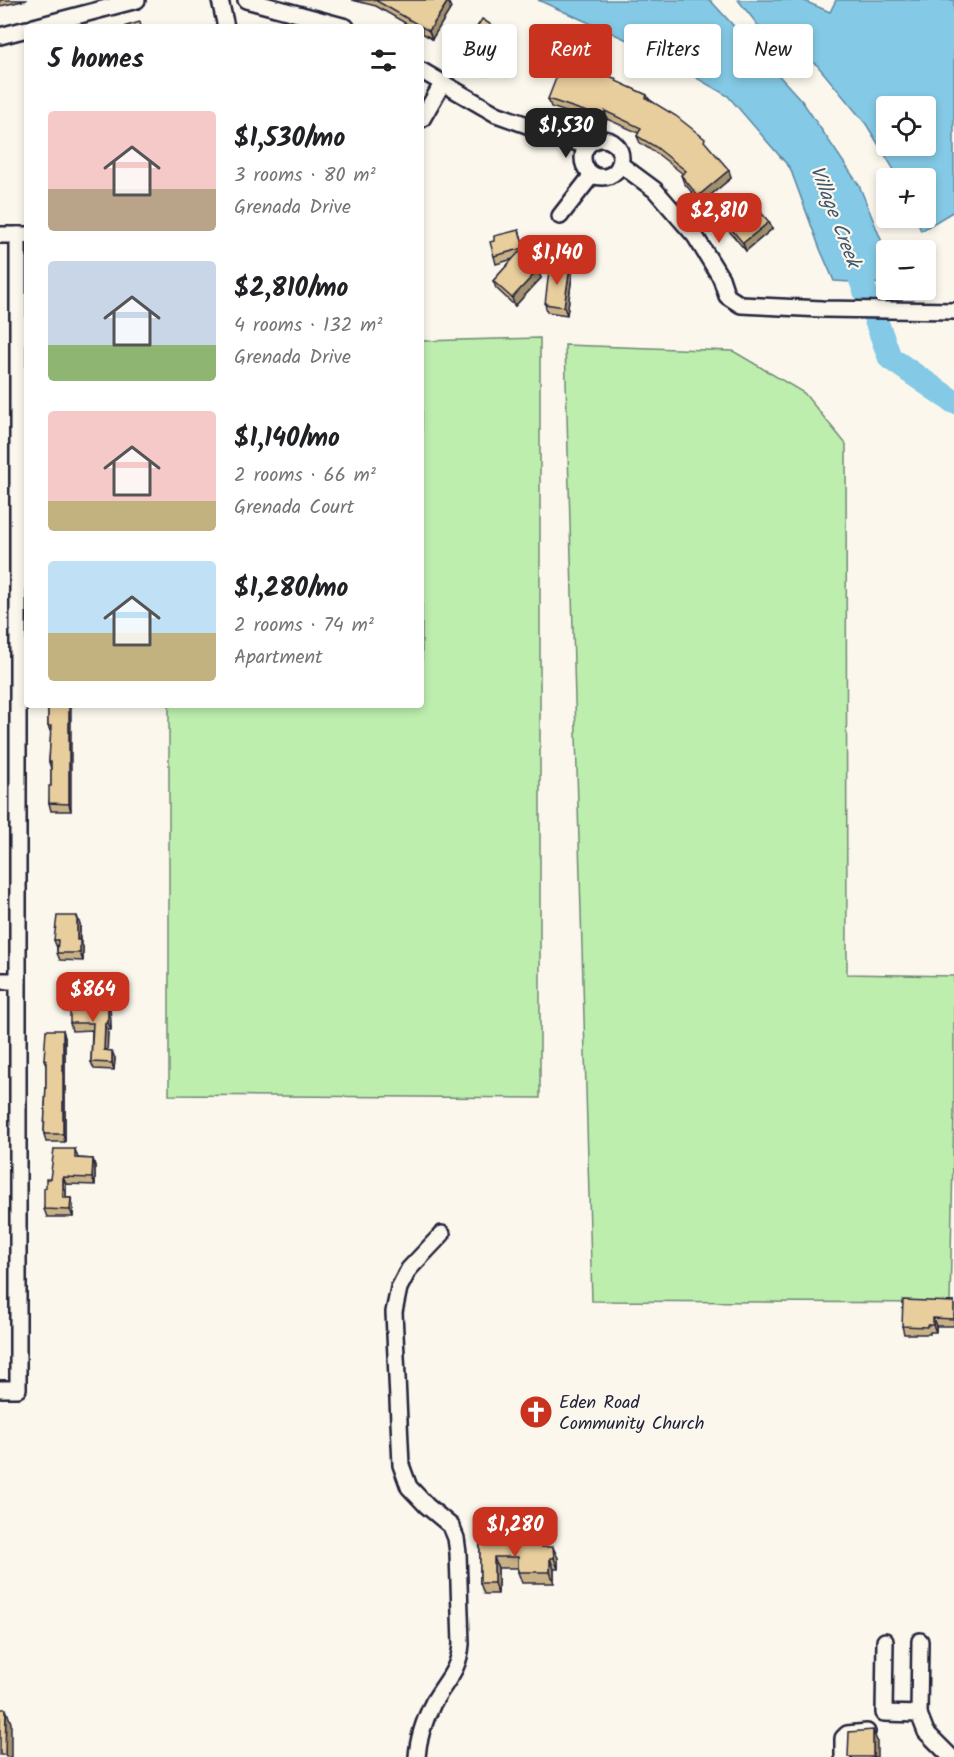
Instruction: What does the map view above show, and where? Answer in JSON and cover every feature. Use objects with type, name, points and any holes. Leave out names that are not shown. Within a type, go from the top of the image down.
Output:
[{"type":"street","points":[[45,24],[137,0]]},
{"type":"street","points":[[220,0],[225,24]]},
{"type":"street","points":[[246,0],[334,24]]},
{"type":"street","points":[[289,24],[298,15]]},
{"type":"street","points":[[0,36],[24,30]]},
{"type":"street","points":[[424,71],[496,114],[586,146]]},
{"type":"street","points":[[424,116],[442,84]]},
{"type":"street","points":[[598,139],[612,141],[620,151],[620,164],[609,176],[592,175],[586,170],[583,153],[586,146],[598,139]]},
{"type":"street","points":[[620,164],[655,190],[695,236],[721,278],[727,296],[741,305],[949,311]]},
{"type":"street","points":[[561,216],[592,175]]},
{"type":"street","points":[[0,235],[22,235],[18,1389],[0,1389]]},
{"type":"street","points":[[0,981],[18,981]]},
{"type":"street","points":[[417,1757],[420,1735],[433,1703],[455,1671],[460,1658],[458,1553],[451,1526],[409,1487],[401,1465],[394,1312],[399,1288],[409,1269],[442,1234]]},
{"type":"street","points":[[885,1641],[884,1713],[919,1714]]},
{"type":"street","points":[[920,1641],[919,1714],[926,1732],[951,1757]]},
{"type":"street","points":[[843,1757],[843,1738],[847,1734],[867,1732]]},
{"type":"green space","points":[[540,338],[540,1098],[169,1095],[169,708],[424,708],[424,341]]},
{"type":"green space","points":[[565,345],[733,351],[804,393],[846,444],[847,974],[954,976],[950,1303],[592,1301]]},
{"type":"water","points":[[538,0],[710,0],[733,25],[733,78],[781,78],[802,101],[859,185],[881,240],[876,240],[876,283],[834,281],[790,168],[728,96],[697,78],[721,78],[721,24],[624,24],[624,38],[612,33],[612,24],[592,24]]},
{"type":"water","points":[[738,0],[802,0],[830,12],[836,0],[954,0],[954,211],[936,222],[936,168],[893,168],[886,156],[936,156],[936,96],[876,96],[876,140],[866,124],[813,62],[813,24],[757,24]]},
{"type":"building","points":[[375,0],[448,1],[429,31],[424,28],[424,24],[417,24]]},
{"type":"building","points":[[482,19],[490,24],[479,24]]},
{"type":"building","points":[[556,78],[617,79],[616,81],[647,95],[646,98],[676,116],[705,139],[704,141],[729,170],[698,196],[681,175],[686,171],[656,147],[637,136],[641,128],[605,111],[602,117],[548,99]]},
{"type":"building","points":[[752,202],[769,222],[743,243],[727,224]]},
{"type":"building","points":[[519,230],[524,248],[494,256],[490,242],[494,241],[494,236]]},
{"type":"building","points":[[519,252],[538,270],[512,298],[493,281]]},
{"type":"building","points":[[555,265],[570,267],[564,307],[545,304],[549,271],[554,272]]},
{"type":"building","points":[[48,708],[69,708],[69,804],[49,803],[51,726],[48,726]]},
{"type":"building","points":[[57,916],[77,916],[77,940],[80,940],[80,953],[57,953],[58,940],[54,940]]},
{"type":"building","points":[[108,996],[108,1023],[105,1023],[104,1050],[112,1051],[112,1063],[91,1062],[93,1023],[70,1023],[70,997]]},
{"type":"building","points":[[46,1030],[63,1030],[63,1134],[44,1134]]},
{"type":"building","points":[[54,1149],[75,1149],[75,1158],[93,1159],[92,1178],[63,1177],[63,1198],[71,1198],[70,1210],[44,1209],[44,1188],[46,1188],[46,1179],[50,1179]]},
{"type":"building","points":[[903,1300],[954,1302],[954,1319],[933,1318],[933,1325],[927,1325],[927,1327],[902,1326]]},
{"type":"building","points":[[480,1543],[542,1544],[542,1547],[553,1547],[554,1558],[550,1558],[550,1572],[518,1572],[518,1557],[494,1557],[494,1583],[480,1583]]},
{"type":"building","points":[[0,1709],[6,1709],[5,1755],[0,1755]]},
{"type":"building","points":[[873,1730],[873,1757],[848,1757],[849,1732]]},
{"type":"waterway","name":"Village Creek","points":[[851,253],[890,358],[954,402]]},
{"type":"place","name":"Eden Road Community Church","points":[[536,1412]]}]
